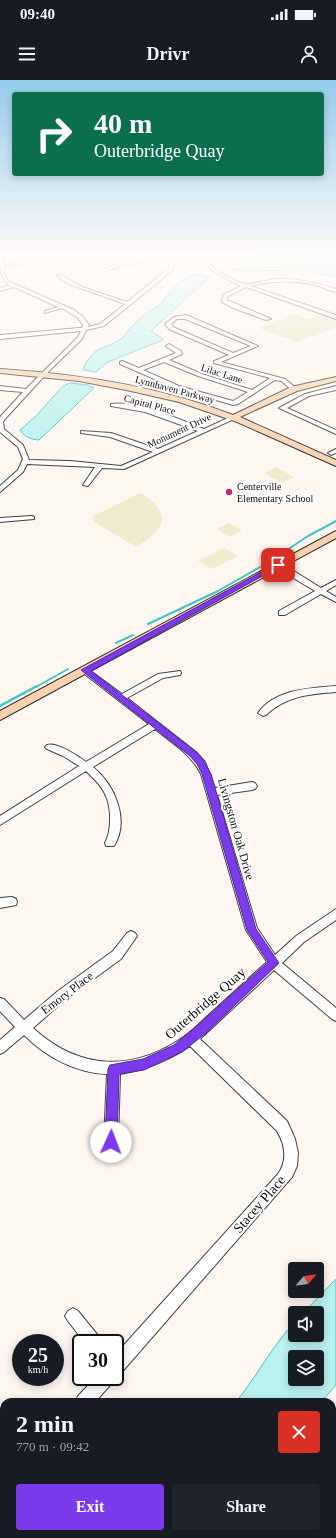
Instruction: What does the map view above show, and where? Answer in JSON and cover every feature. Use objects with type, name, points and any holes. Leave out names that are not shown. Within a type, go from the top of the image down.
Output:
[{"type":"main road","name":"Lynnhaven Parkway","points":[[0,367],[108,379],[148,387],[195,400],[334,453]]},
{"type":"main road","name":"Lynnhaven Parkway","points":[[0,371],[44,373]]},
{"type":"main road","name":"Monument Drive","points":[[235,416],[294,389],[336,378]]},
{"type":"main road","name":"Lynnhaven Parkway","points":[[235,416],[336,462]]},
{"type":"main road","points":[[0,716],[336,534]]},
{"type":"street","points":[[0,490],[21,472],[26,462],[24,450],[4,434],[0,422],[2,418],[44,373],[80,338],[85,329],[85,324]]},
{"type":"street","points":[[0,337],[85,329],[102,324]]},
{"type":"street","points":[[168,324],[171,328],[233,355]]},
{"type":"street","points":[[205,324],[255,346],[216,362],[274,378],[275,381],[307,395]]},
{"type":"street","points":[[139,370],[179,353],[168,346]]},
{"type":"street","name":"Lilac Lane","points":[[164,360],[200,375],[253,392]]},
{"type":"street","points":[[122,363],[177,387],[233,403],[274,378]]},
{"type":"street","points":[[0,388],[27,391]]},
{"type":"street","points":[[336,388],[307,395],[282,408],[336,432]]},
{"type":"street","name":"Capital Place","points":[[113,405],[150,413],[204,431]]},
{"type":"street","points":[[285,406],[336,427]]},
{"type":"street","name":"Monument Drive","points":[[26,462],[70,464],[117,469],[127,467],[235,416]]},
{"type":"street","points":[[83,432],[111,435],[160,452]]},
{"type":"street","points":[[86,485],[99,467]]},
{"type":"street","points":[[0,520],[32,518]]},
{"type":"street","points":[[278,565],[336,600]]},
{"type":"street","points":[[282,613],[336,582]]},
{"type":"street","name":"Livingston Oak Drive","points":[[85,670],[193,754],[200,762],[206,774],[252,930],[274,963],[336,1016]]},
{"type":"street","points":[[120,698],[161,676],[177,673]]},
{"type":"street","points":[[263,713],[278,701],[292,695],[336,689]]},
{"type":"street","points":[[0,821],[155,725]]},
{"type":"street","points":[[50,747],[68,754],[105,785],[111,797],[116,830],[110,843]]},
{"type":"street","points":[[211,792],[252,786]]},
{"type":"street","points":[[0,903],[12,902]]},
{"type":"street","name":"Outerbridge Quay","points":[[0,1003],[41,1043],[72,1061],[99,1068],[114,1069],[144,1064],[162,1057],[191,1039],[300,939],[336,914]]},
{"type":"street","name":"Emory Place","points":[[0,1048],[62,995],[118,956],[131,936]]},
{"type":"street","name":"Stacey Place","points":[[124,1357],[283,1179],[291,1164],[291,1143],[282,1126],[191,1039]]},
{"type":"street","points":[[111,1142],[114,1069]]},
{"type":"street","points":[[73,1316],[87,1334]]},
{"type":"street","points":[[88,1398],[98,1386]]},
{"type":"green space","points":[[269,324],[336,324],[336,327],[297,342],[259,328]]},
{"type":"shaded area","points":[[276,467],[294,477],[282,483],[264,473]]},
{"type":"shaded area","points":[[141,493],[158,508],[162,521],[154,534],[136,547],[93,521],[93,516]]},
{"type":"shaded area","points":[[229,523],[242,530],[230,537],[217,529]]},
{"type":"shaded area","points":[[224,548],[238,556],[212,569],[198,561]]},
{"type":"water","points":[[158,324],[151,331],[163,340],[108,362],[96,372],[83,370],[86,362],[91,356],[99,349],[113,344],[121,339],[133,325]]},
{"type":"water","points":[[70,383],[88,385],[94,388],[39,440],[25,436],[20,430],[36,416],[63,386]]},
{"type":"water","points":[[336,1279],[336,1385],[325,1398],[239,1398],[279,1341],[288,1330],[288,1342],[324,1342],[324,1306],[310,1306],[318,1298],[324,1298],[324,1291]]},
{"type":"waterway","points":[[281,554],[308,536],[336,521]]},
{"type":"waterway","points":[[148,624],[218,591],[260,567]]},
{"type":"waterway","points":[[116,643],[133,635]]},
{"type":"waterway","points":[[36,687],[68,669]]},
{"type":"waterway","points":[[0,706],[37,686]]},
{"type":"place","name":"Centerville Elementary School","points":[[229,492]]},
{"type":"route","points":[[111,1142],[114,1069],[128,1068],[144,1064],[178,1049],[191,1039],[274,963],[267,955],[252,930],[206,774],[200,762],[193,754],[85,670],[278,565]]}]
